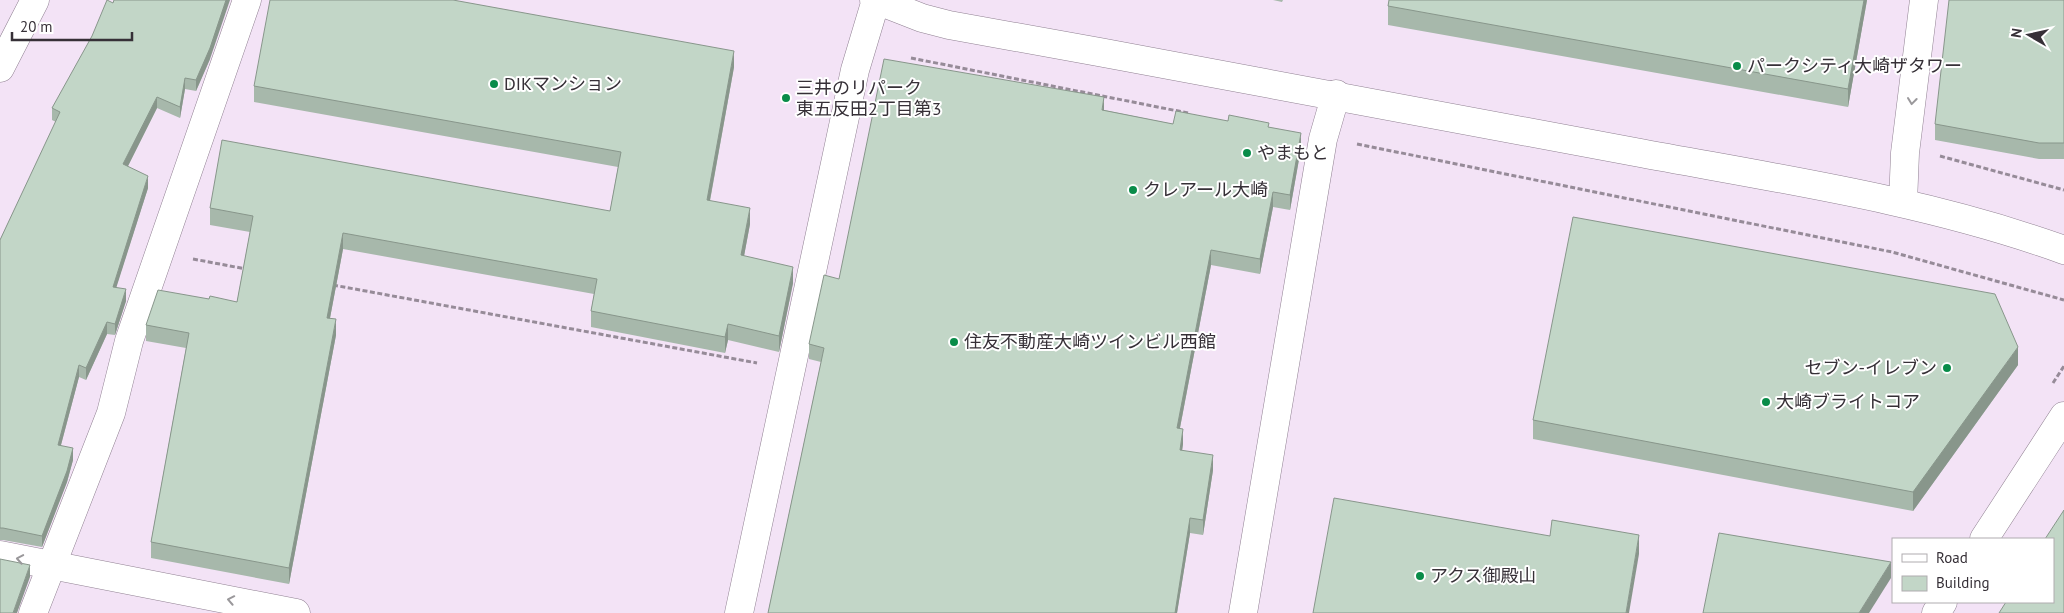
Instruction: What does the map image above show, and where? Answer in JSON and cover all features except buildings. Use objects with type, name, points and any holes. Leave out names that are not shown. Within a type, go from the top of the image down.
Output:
[{"type":"street","points":[[0,68],[35,0]]},
{"type":"street","points":[[33,613],[111,413],[129,341],[247,0]]},
{"type":"street","points":[[739,613],[855,70],[875,0],[922,18],[949,25],[1336,94],[1903,203],[2016,232],[2064,250]]},
{"type":"street","points":[[1903,203],[1905,153],[1924,0]]},
{"type":"street","points":[[1243,613],[1323,139],[1336,94]]},
{"type":"street","points":[[1985,538],[2064,416]]},
{"type":"street","points":[[0,555],[296,613]]},
{"type":"path","points":[[911,58],[1191,114]]},
{"type":"path","points":[[1348,142],[1892,252],[2064,300]]},
{"type":"path","points":[[1938,155],[2064,190]]},
{"type":"path","points":[[160,253],[247,269]]},
{"type":"path","points":[[324,283],[790,369]]},
{"type":"place","name":"パークシティ大崎ザタワー","points":[[1737,66]]},
{"type":"place","name":"DIKマンション","points":[[494,84]]},
{"type":"place","name":"三井のリパーク 東五反田2丁目第3","points":[[786,98]]},
{"type":"place","name":"やまもと","points":[[1247,153]]},
{"type":"place","name":"クレアール大崎","points":[[1133,190]]},
{"type":"place","name":"住友不動産大崎ツインビル西館","points":[[954,342]]},
{"type":"place","name":"セブン-イレブン","points":[[1947,368]]},
{"type":"place","name":"大崎ブライトコア","points":[[1766,402]]},
{"type":"place","name":"アクス御殿山","points":[[1420,576]]}]
